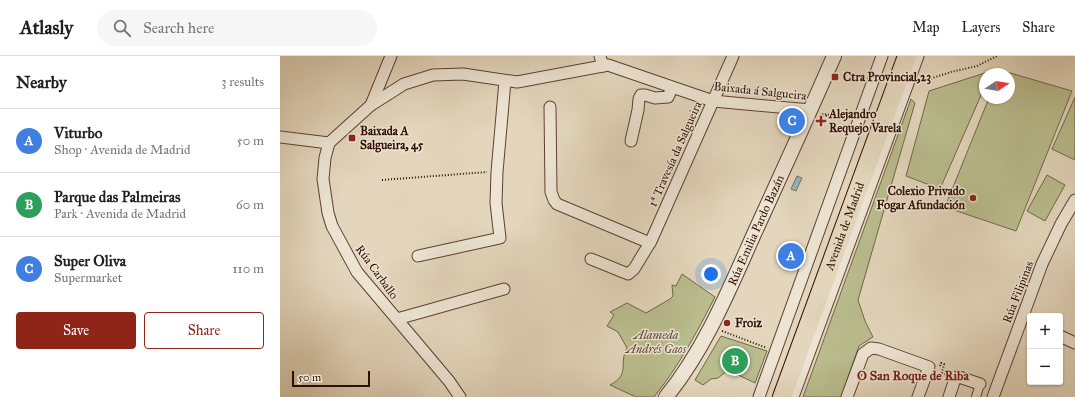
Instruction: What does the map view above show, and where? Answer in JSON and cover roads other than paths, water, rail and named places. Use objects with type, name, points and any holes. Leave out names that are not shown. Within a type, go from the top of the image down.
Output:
[{"type":"highway","name":"Avenida de Madrid","points":[[770,397],[894,56]]},
{"type":"highway","name":"Avenida de Madrid","points":[[782,397],[907,56]]},
{"type":"street","points":[[371,105],[391,56]]},
{"type":"street","name":"1ª Travesía da Salgueira","points":[[590,259],[628,274],[634,269],[650,242],[733,56]]},
{"type":"street","name":"Rúa Emilia Pardo Bazán","points":[[666,397],[680,380],[705,339],[816,112],[834,56]]},
{"type":"street","name":"Avenida de Madrid","points":[[759,397],[882,56]]},
{"type":"street","points":[[793,397],[918,56]]},
{"type":"street","name":"Baixada á Salgueira","points":[[329,143],[371,105],[404,84],[433,75],[463,74],[517,82],[601,61],[608,66],[672,88],[713,100],[816,112]]},
{"type":"street","points":[[418,256],[500,238],[496,203],[497,172],[505,81]]},
{"type":"street","points":[[631,141],[639,99],[641,96],[646,95],[655,98],[668,97],[672,88]]},
{"type":"street","points":[[550,107],[551,192],[554,200],[557,204],[650,242]]},
{"type":"street","points":[[280,137],[329,143]]},
{"type":"street","name":"Rúa Carballo","points":[[329,143],[325,158],[323,179],[326,205],[332,226],[357,272],[460,397]]},
{"type":"street","name":"Rúa Filipinas","points":[[993,397],[1026,321],[1042,264],[1061,224],[1075,200]]},
{"type":"street","points":[[397,319],[504,289]]},
{"type":"street","points":[[1063,337],[1075,343]]},
{"type":"street","points":[[847,397],[863,354],[871,348],[879,349],[934,367],[918,397]]},
{"type":"street","points":[[949,397],[956,376],[980,384],[976,397]]},
{"type":"water","points":[[797,176],[802,178],[796,191],[791,189]]},
{"type":"place","name":"Ctra Provincial,23","points":[[835,77]]},
{"type":"place","name":"Super Oliva","points":[[792,121]]},
{"type":"place","name":"Alejandro Requejo Varela","points":[[821,121]]},
{"type":"place","name":"Baixada A Salgueira, 45","points":[[352,138]]},
{"type":"place","name":"Colexio Privado Fogar Afundación","points":[[973,198]]},
{"type":"place","name":"Viturbo","points":[[791,256]]},
{"type":"place","name":"Froiz","points":[[727,323]]},
{"type":"place","name":"Parque das Palmeiras","points":[[735,361]]},
{"type":"district","name":"O San Roque de Riba","points":[[913,376]]},
{"type":"park label","name":"Alameda Andrés Gaos","points":[[656,342]]}]
